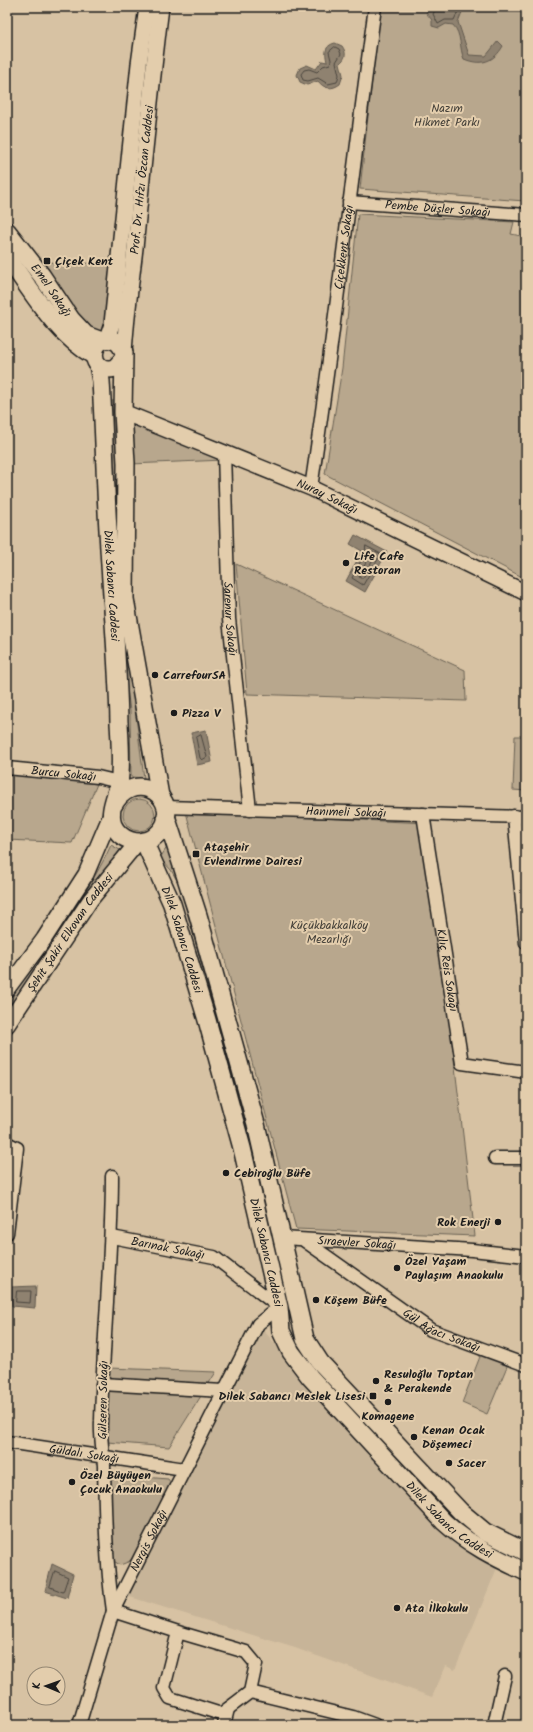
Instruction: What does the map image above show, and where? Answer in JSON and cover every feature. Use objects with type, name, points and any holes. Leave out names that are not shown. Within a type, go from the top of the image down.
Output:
[{"type":"main road","name":"Emel Sokağı","points":[[7,231],[42,276],[71,319],[86,335],[105,340]]},
{"type":"main road","name":"Emel Sokağı","points":[[7,257],[59,329],[77,346],[96,360]]},
{"type":"main road","points":[[105,340],[116,341],[120,344],[124,355],[119,366],[111,370],[96,360],[96,347],[105,340]]},
{"type":"main road","name":"Dilek Sabancı Caddesi","points":[[124,355],[123,412],[126,464],[125,599],[164,806],[222,999],[256,1124],[305,1339],[320,1362],[461,1512],[485,1532],[526,1552]]},
{"type":"main road","name":"Dilek Sabancı Caddesi","points":[[96,360],[102,382],[105,485],[119,722],[119,782],[112,810]]},
{"type":"main road","points":[[132,787],[152,789],[164,806],[164,824],[160,832],[153,838],[140,842],[126,839],[118,833],[113,824],[112,810],[117,797],[132,787]]},
{"type":"main road","name":"Dilek Sabancı Caddesi","points":[[140,842],[172,904],[207,1020],[242,1148],[279,1307],[281,1331],[291,1352],[310,1377],[444,1522],[456,1533],[489,1555],[526,1572]]},
{"type":"street","name":"Prof. Dr. Hıfzı Özcan Caddesi","points":[[105,340],[112,324],[138,72],[147,7]]},
{"type":"street","name":"Prof. Dr. Hıfzı Özcan Caddesi","points":[[124,355],[126,320],[135,249],[147,122],[161,7]]},
{"type":"street","name":"Çiçekkent Sokağı","points":[[311,488],[332,347],[349,202],[375,7]]},
{"type":"street","name":"Pembe Düşler Sokağı","points":[[349,202],[526,216]]},
{"type":"street","name":"Nuray Sokağı","points":[[123,412],[311,488],[526,593]]},
{"type":"street","name":"Sarenur Sokağı","points":[[224,452],[229,619],[250,810]]},
{"type":"street","name":"Burcu Sokağı","points":[[7,768],[98,777],[119,782]]},
{"type":"street","name":"Hanımeli Sokağı","points":[[164,806],[250,810],[520,816]]},
{"type":"street","name":"Şehit Şakir Elkovan Caddesi","points":[[7,989],[44,939],[86,874],[112,810]]},
{"type":"street","name":"Kılıç Reis Sokağı","points":[[423,814],[462,1063],[526,1072]]},
{"type":"street","points":[[520,816],[526,943]]},
{"type":"street","name":"Şehit Şakir Elkovan Caddesi","points":[[7,1026],[91,899],[140,842]]},
{"type":"street","points":[[7,1233],[12,1145]]},
{"type":"street","points":[[495,1158],[526,1158]]},
{"type":"street","name":"Gülseren Sokağı","points":[[112,1176],[112,1237],[102,1384],[101,1423],[104,1456],[106,1554],[113,1611]]},
{"type":"street","name":"Barınak Sokağı","points":[[112,1237],[214,1257],[279,1307]]},
{"type":"street","name":"Sıraevler Sokağı","points":[[283,1238],[304,1241],[472,1250],[526,1256]]},
{"type":"street","name":"Gül Ağacı Sokağı","points":[[304,1241],[431,1330],[526,1365]]},
{"type":"street","name":"Nergis Sokağı","points":[[79,1725],[113,1611],[223,1390],[258,1324],[279,1307]]},
{"type":"street","points":[[102,1384],[223,1390]]},
{"type":"street","name":"Güldalı Sokağı","points":[[7,1442],[184,1469]]},
{"type":"street","points":[[113,1611],[246,1652],[256,1664],[250,1692],[220,1714],[170,1698],[164,1688],[178,1632]]},
{"type":"street","points":[[494,1725],[505,1676]]},
{"type":"street","points":[[250,1692],[375,1725]]},
{"type":"street","points":[[224,1725],[228,1709]]},
{"type":"shaded area","points":[[263,1330],[379,1461],[462,1545],[497,1568],[455,1670],[446,1666],[432,1697],[295,1648],[127,1596]]},
{"type":"green space","name":"Nazım Hikmet Parkı","points":[[380,7],[526,7],[525,201],[360,189]]},
{"type":"green space","points":[[358,214],[514,222],[511,234],[526,237],[526,579],[325,474],[342,368]]},
{"type":"green space","points":[[43,262],[113,264],[108,335],[89,335]]},
{"type":"green space","points":[[118,400],[122,611],[144,778],[131,777],[130,711],[117,610],[112,401]]},
{"type":"green space","points":[[127,419],[224,460],[131,464]]},
{"type":"green space","points":[[236,564],[465,670],[466,701],[247,694]]},
{"type":"green space","points":[[515,736],[526,736],[526,791],[513,790]]},
{"type":"green space","points":[[7,772],[97,784],[72,843],[7,840]]},
{"type":"green space","points":[[139,799],[150,804],[155,815],[150,826],[139,831],[128,826],[123,815],[128,804]]},
{"type":"green space","name":"Küçükbakkalköy Mezarlığı","points":[[186,812],[426,823],[475,1236],[296,1229]]},
{"type":"green space","points":[[171,841],[319,1367],[463,1525],[493,1543],[526,1559],[526,1565],[460,1528],[318,1374],[302,1349],[291,1316],[250,1137],[179,884],[171,870],[160,858]]},
{"type":"green space","points":[[111,845],[120,850],[89,892],[7,1016],[9,1006],[21,983],[82,897],[95,877]]},
{"type":"green space","points":[[481,1354],[508,1364],[487,1414],[462,1403]]},
{"type":"green space","points":[[109,1368],[216,1372],[169,1447],[107,1442]]},
{"type":"green space","points":[[110,1474],[168,1479],[172,1485],[137,1555],[128,1562],[120,1565],[112,1560]]},
{"type":"water","points":[[436,7],[464,7],[458,22],[469,55],[486,56],[498,41],[503,46],[496,56],[486,61],[476,62],[464,59],[458,33],[453,25],[446,24],[439,28],[432,26],[432,20],[427,14],[427,11]]},
{"type":"water","points":[[335,43],[342,46],[345,53],[344,59],[340,63],[343,75],[340,84],[328,88],[323,86],[318,81],[307,85],[300,82],[297,75],[300,68],[307,65],[316,69],[322,61],[327,62],[326,50],[331,44]]},
{"type":"water","points":[[355,535],[387,552],[365,592],[346,581],[362,551],[350,544]]},
{"type":"water","points":[[206,730],[212,762],[197,765],[191,733]]},
{"type":"water","points":[[36,1286],[35,1308],[12,1306],[11,1287]]},
{"type":"water","points":[[52,1564],[73,1574],[67,1598],[45,1591]]},
{"type":"place","name":"Çiçek Kent","points":[[47,261]]},
{"type":"place","name":"Life Cafe Restoran","points":[[346,563]]},
{"type":"place","name":"CarrefourSA","points":[[155,675]]},
{"type":"place","name":"Pizza V","points":[[174,713]]},
{"type":"place","name":"Ataşehir Evlendirme Dairesi","points":[[196,854]]},
{"type":"place","name":"Cebiroğlu Büfe","points":[[226,1173]]},
{"type":"place","name":"Rok Enerji","points":[[498,1222]]},
{"type":"place","name":"Özel Yaşam Paylaşım Anaokulu","points":[[397,1268]]},
{"type":"place","name":"Köşem Büfe","points":[[316,1300]]},
{"type":"place","name":"Resuloğlu Toptan & Perakende","points":[[376,1381]]},
{"type":"place","name":"Dilek Sabancı Meslek Lisesi","points":[[373,1396]]},
{"type":"place","name":"Komagene","points":[[388,1402]]},
{"type":"place","name":"Kenan Ocak Döşemeci","points":[[414,1437]]},
{"type":"place","name":"Sacer","points":[[449,1463]]},
{"type":"place","name":"Özel Büyüyen Çocuk Anaokulu","points":[[72,1482]]},
{"type":"place","name":"Ata İlkokulu","points":[[397,1608]]}]
